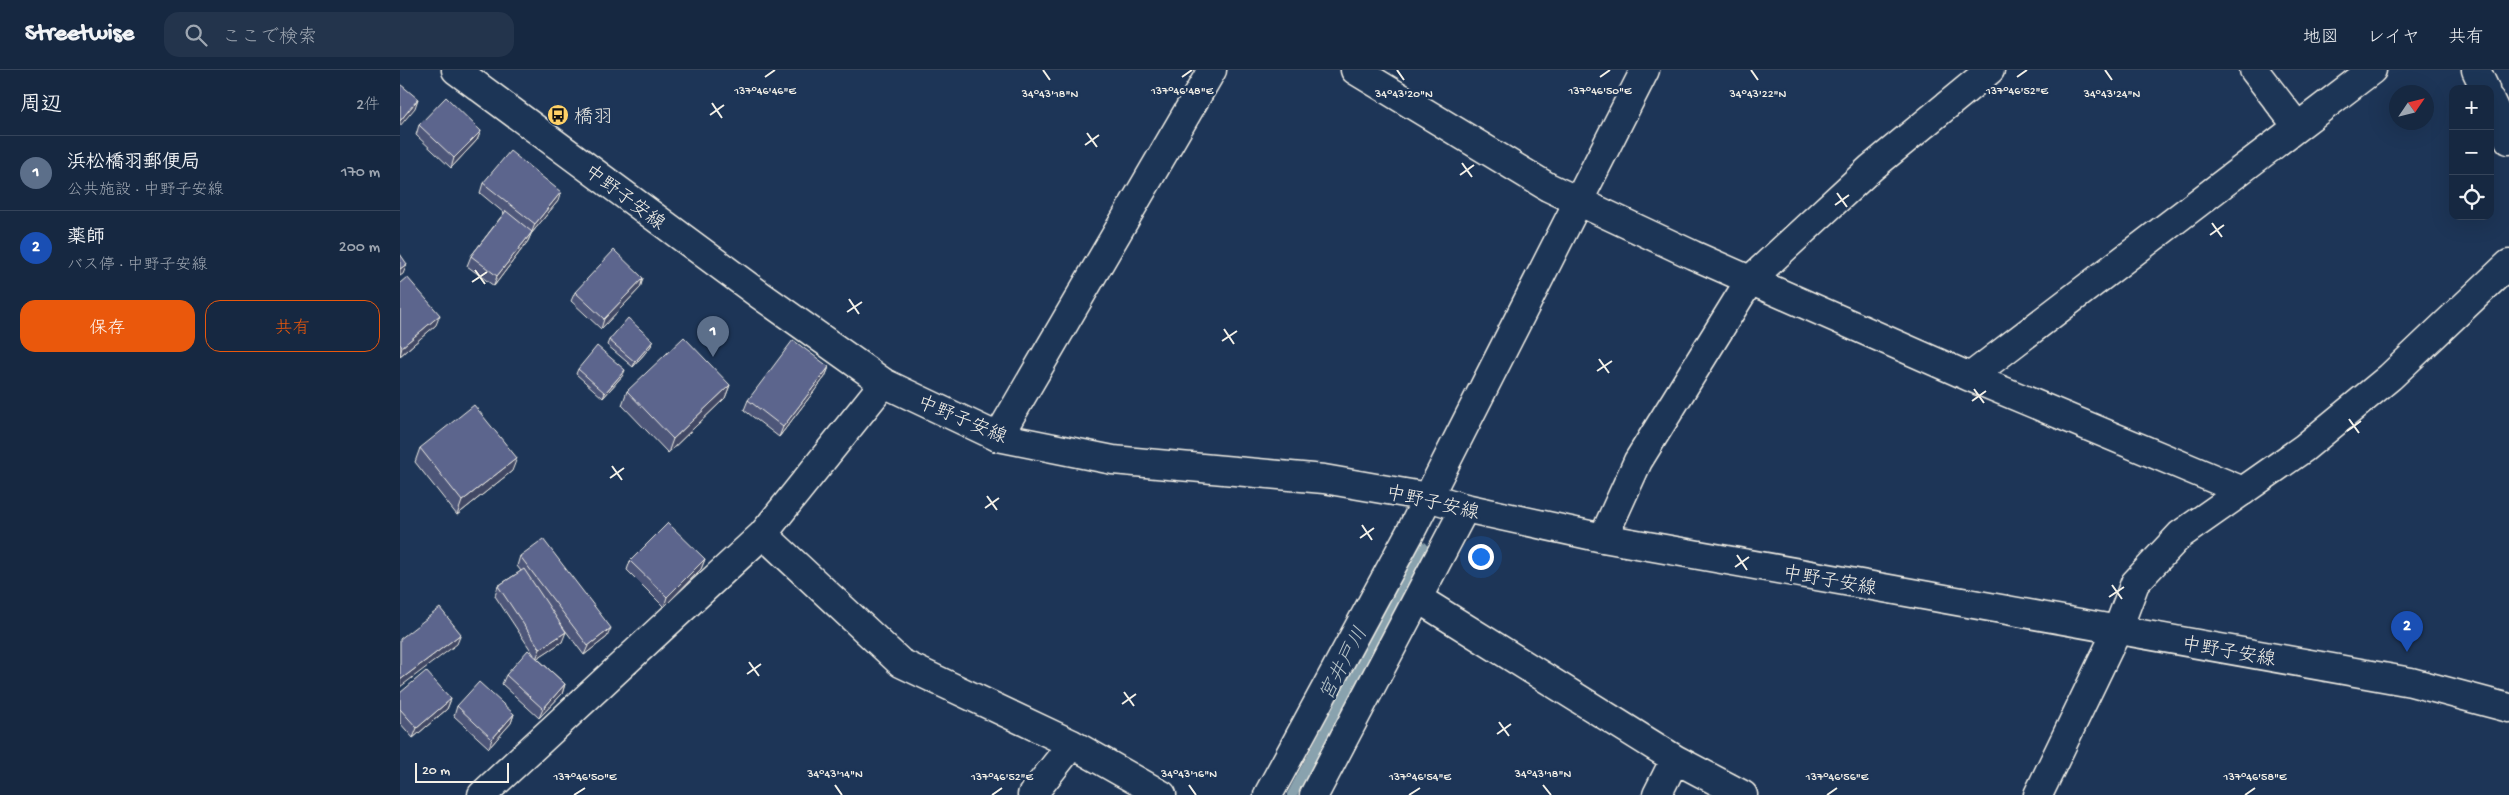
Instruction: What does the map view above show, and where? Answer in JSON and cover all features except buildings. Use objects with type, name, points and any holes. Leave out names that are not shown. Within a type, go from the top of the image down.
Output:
[{"type":"street","name":"中野子安線","points":[[456,70],[760,295],[884,383],[998,437],[1112,460],[1324,479],[1428,497],[1465,508],[1603,538],[2411,682],[2509,708]]},
{"type":"street","points":[[998,437],[1212,70]]},
{"type":"street","points":[[1355,70],[1548,187],[1577,201],[1970,377],[2243,491]]},
{"type":"street","points":[[1268,795],[1428,497],[1645,70]]},
{"type":"street","points":[[1603,538],[1638,461],[1750,280],[1871,168],[1990,70]]},
{"type":"street","points":[[2254,70],[2297,126]]},
{"type":"street","points":[[1970,377],[2372,70]]},
{"type":"street","points":[[2476,70],[2483,85]]},
{"type":"street","points":[[2494,108],[2509,140]]},
{"type":"street","points":[[2038,795],[2117,631],[2135,583],[2180,535],[2304,448],[2383,383],[2509,264]]},
{"type":"street","points":[[482,795],[763,534],[884,383]]},
{"type":"street","points":[[1314,795],[1419,599],[1465,508]]},
{"type":"street","points":[[763,534],[901,664],[1072,744],[1162,795]]},
{"type":"street","points":[[1419,599],[1675,759],[1743,795]]},
{"type":"street","points":[[1032,795],[1072,744]]},
{"type":"street","points":[[1657,795],[1675,759]]},
{"type":"waterway","name":"宮井戸川","points":[[1292,795],[1423,547]]},
{"type":"place","name":"橋羽","points":[[558,115]]},
{"type":"place","name":"浜松橋羽郵便局","points":[[713,357]]},
{"type":"place","name":"薬師","points":[[2407,652]]}]
